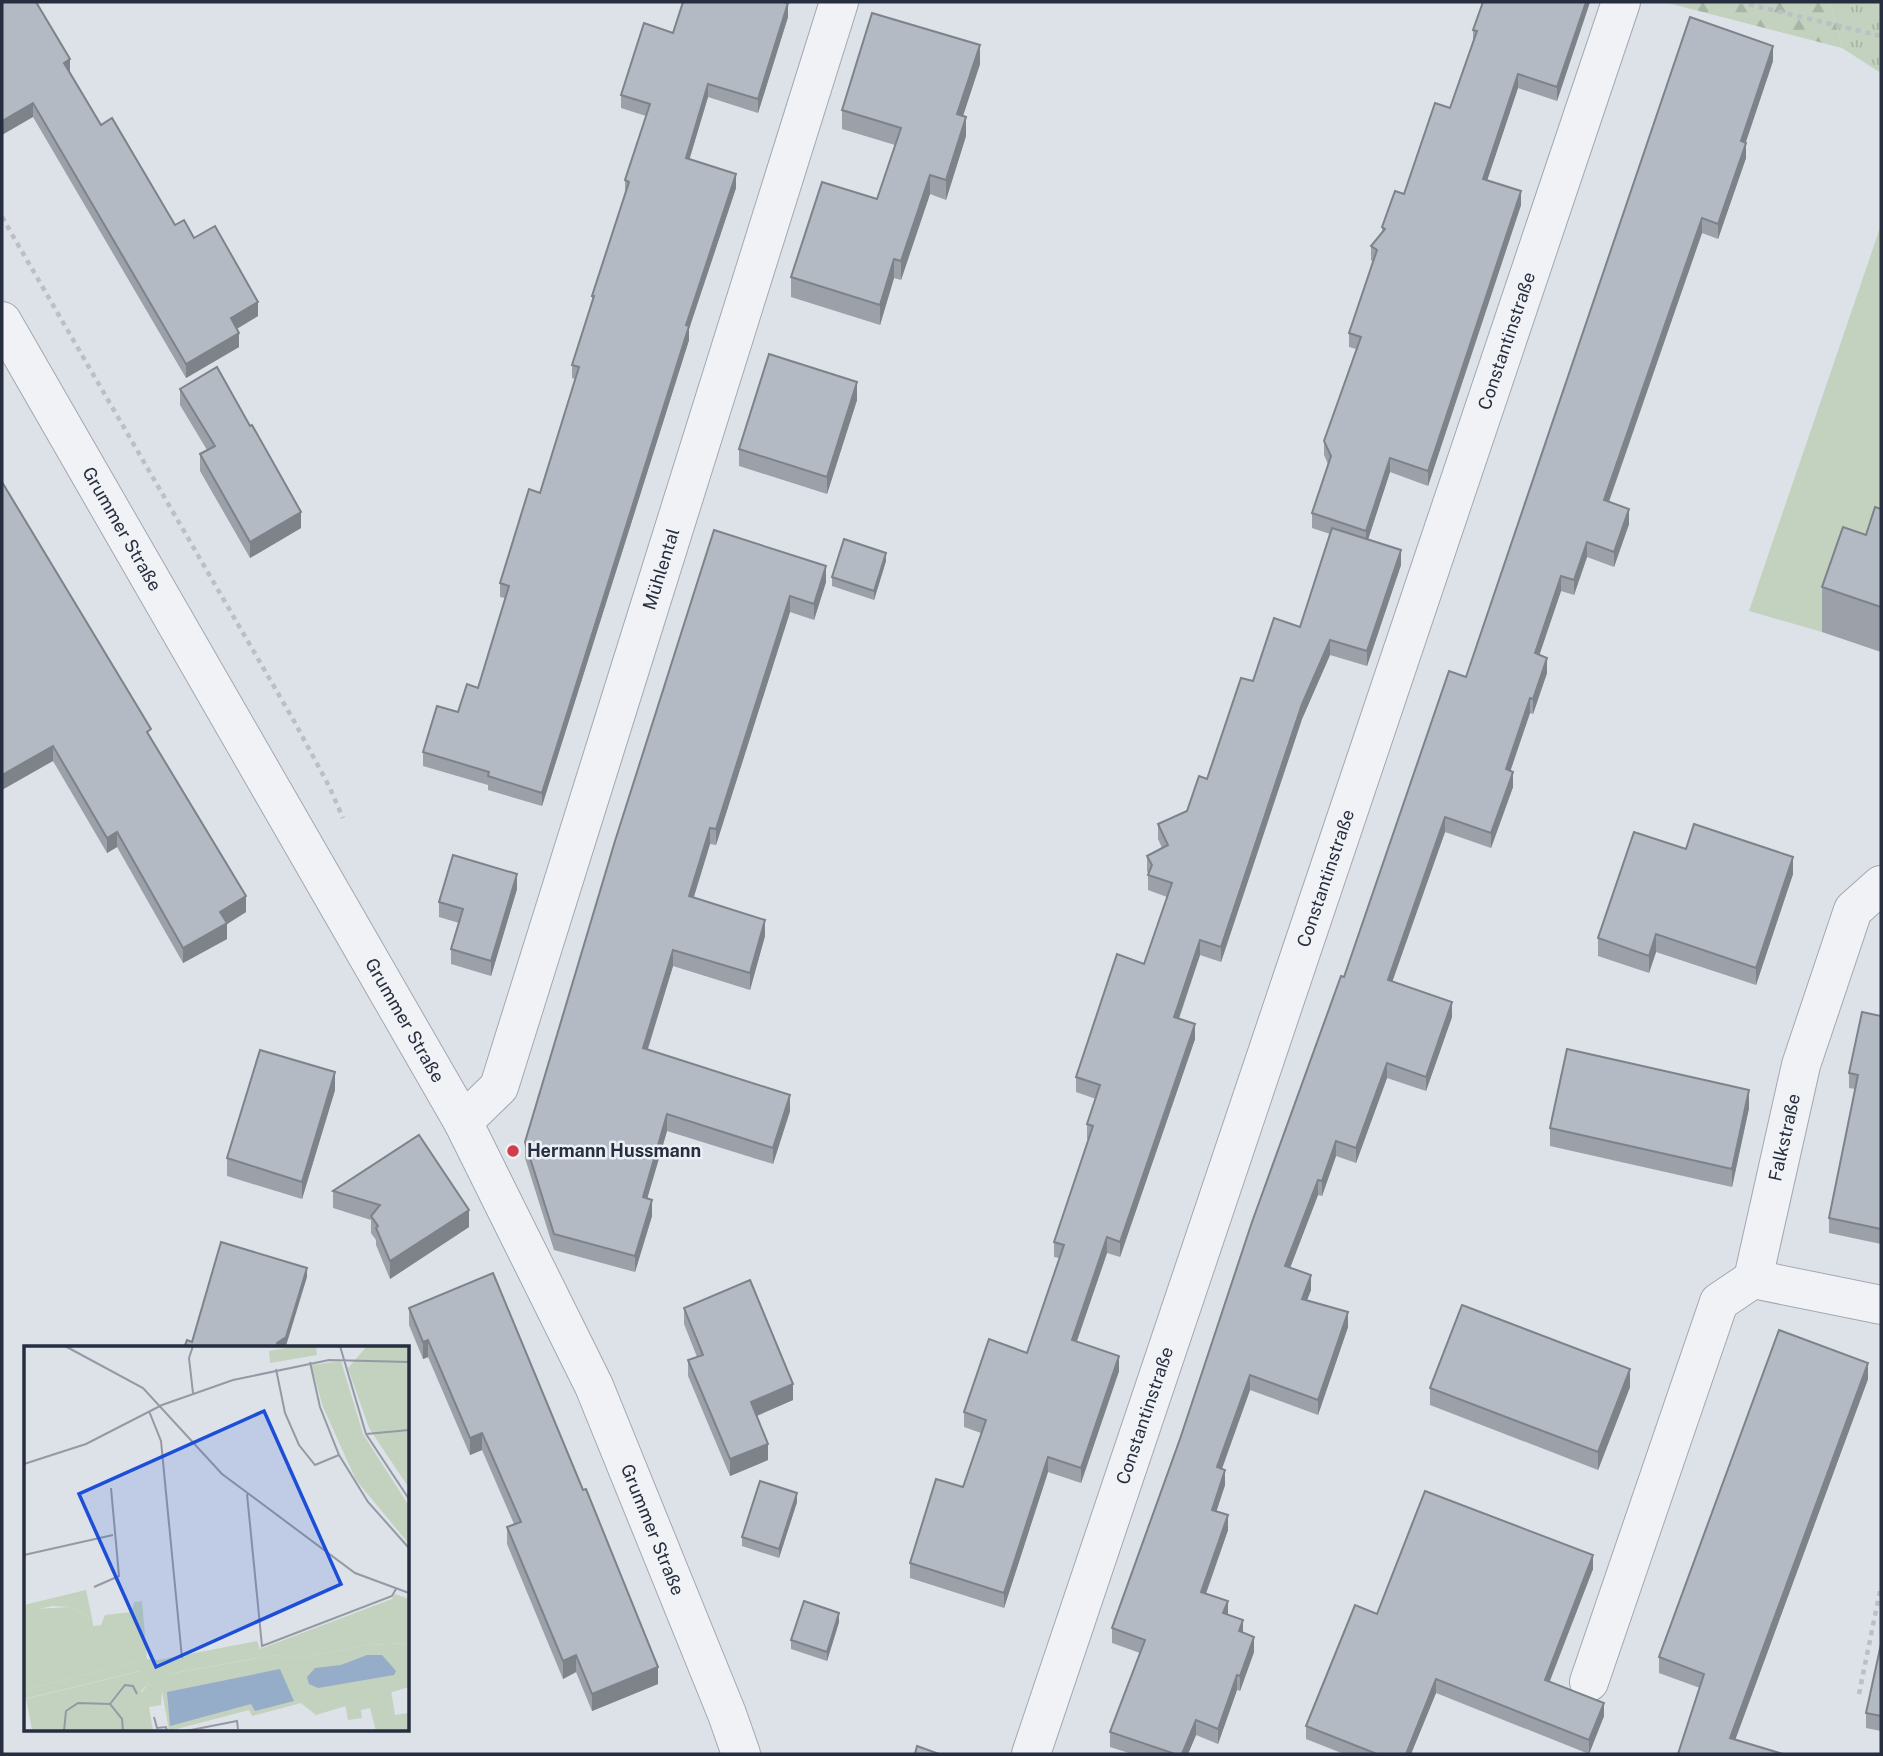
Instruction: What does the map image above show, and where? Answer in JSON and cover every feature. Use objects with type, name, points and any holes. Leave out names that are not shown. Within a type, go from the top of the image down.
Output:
[{"type":"street","name":"Mühlental","points":[[463,1122],[499,1087],[839,2]]},
{"type":"street","name":"Constantinstraße","points":[[1031,1754],[1621,2]]},
{"type":"street","name":"Grummer Straße","points":[[2,320],[463,1122],[594,1386],[741,1754]]},
{"type":"street","name":"Falkstraße","points":[[1753,1279],[1801,1065],[1853,910],[1881,885]]},
{"type":"street","points":[[1589,1682],[1719,1302],[1753,1279],[1881,1305]]},
{"type":"path","points":[[1739,2],[1881,36]]},
{"type":"path","points":[[2,217],[294,721],[344,821]]},
{"type":"path","points":[[1860,1694],[1881,1586]]},
{"type":"green space","points":[[1664,2],[1830,2],[1842,48]]},
{"type":"green space","points":[[1830,2],[1881,2],[1881,73],[1842,48]]},
{"type":"green space","points":[[1881,225],[1881,554],[1866,580],[1822,632],[1749,611]]},
{"type":"building","points":[[2,2],[36,2],[70,59],[64,63],[101,125],[112,118],[175,225],[184,220],[194,238],[215,226],[258,302],[231,318],[239,333],[186,364],[33,103],[2,121]]},
{"type":"building","points":[[683,2],[788,3],[758,99],[708,84],[686,158],[736,174],[686,325],[689,326],[542,793],[488,776],[489,772],[423,752],[437,706],[458,712],[467,684],[478,688],[509,586],[500,583],[529,489],[540,493],[579,367],[572,365],[629,182],[625,180],[650,104],[621,95],[644,23],[673,33]]},
{"type":"building","points":[[1483,2],[1586,2],[1557,87],[1518,74],[1483,179],[1521,191],[1428,471],[1390,458],[1366,531],[1312,513],[1331,456],[1324,441],[1361,337],[1349,333],[1377,250],[1371,246],[1385,229],[1382,227],[1395,191],[1404,194],[1435,103],[1450,108],[1477,31],[1473,30]]},
{"type":"building","points":[[872,13],[980,45],[957,114],[966,117],[946,180],[930,175],[901,261],[894,259],[880,305],[791,277],[822,182],[877,199],[901,128],[842,110]]},
{"type":"building","points":[[1690,17],[1773,46],[1741,141],[1746,143],[1718,224],[1702,218],[1604,500],[1629,509],[1614,552],[1587,542],[1574,580],[1561,576],[1535,653],[1547,658],[1506,769],[1513,772],[1491,833],[1445,817],[1388,980],[1452,1002],[1426,1077],[1387,1063],[1356,1148],[1336,1141],[1322,1181],[1318,1180],[1285,1266],[1311,1275],[1302,1299],[1348,1312],[1318,1400],[1250,1375],[1217,1467],[1225,1470],[1212,1510],[1228,1515],[1201,1592],[1228,1601],[1223,1613],[1243,1620],[1239,1631],[1254,1637],[1218,1729],[1196,1720],[1182,1754],[1175,1754],[1110,1732],[1145,1640],[1112,1628],[1180,1439],[1252,1222],[1341,976],[1344,977],[1449,671],[1466,677]]},
{"type":"building","points":[[769,354],[857,382],[827,477],[739,449]]},
{"type":"building","points":[[217,367],[301,512],[250,542],[200,454],[215,446],[180,389]]},
{"type":"building","points":[[2,482],[151,729],[147,732],[246,896],[220,912],[227,923],[183,948],[117,832],[107,838],[53,746],[2,775]]},
{"type":"building","points":[[1875,507],[1881,509],[1881,607],[1822,587],[1843,527],[1866,535]]},
{"type":"building","points":[[1332,528],[1401,550],[1367,651],[1330,640],[1302,704],[1221,947],[1200,940],[1174,1017],[1195,1024],[1120,1242],[1107,1237],[1072,1340],[1119,1356],[1081,1468],[1048,1457],[1004,1593],[910,1563],[936,1479],[963,1487],[986,1420],[964,1412],[989,1339],[1027,1353],[1064,1245],[1054,1242],[1093,1126],[1087,1124],[1100,1085],[1076,1077],[1117,954],[1144,964],[1172,883],[1148,875],[1152,865],[1147,856],[1168,845],[1158,824],[1187,811],[1199,776],[1207,779],[1241,678],[1253,681],[1274,618],[1300,627]]},
{"type":"building","points":[[714,530],[826,566],[814,604],[790,596],[716,829],[710,828],[689,896],[765,920],[750,973],[673,950],[643,1048],[790,1095],[773,1148],[667,1114],[643,1197],[652,1200],[635,1256],[554,1234],[525,1142],[615,841]]},
{"type":"building","points":[[844,539],[886,553],[874,591],[832,577]]},
{"type":"building","points":[[1694,824],[1793,857],[1756,968],[1656,934],[1649,956],[1598,938],[1634,832],[1686,849]]},
{"type":"building","points":[[453,855],[517,874],[491,961],[451,949],[463,909],[439,902]]},
{"type":"building","points":[[1862,1012],[1881,1016],[1881,1229],[1829,1218],[1858,1075],[1849,1073]]},
{"type":"building","points":[[1567,1049],[1749,1090],[1732,1169],[1550,1128]]},
{"type":"building","points":[[260,1050],[335,1072],[302,1182],[227,1158]]},
{"type":"building","points":[[419,1135],[469,1210],[390,1261],[376,1228],[378,1226],[371,1216],[380,1205],[333,1191]]},
{"type":"building","points":[[221,1242],[307,1268],[286,1337],[277,1343],[279,1346],[185,1346],[187,1340],[192,1342]]},
{"type":"building","points":[[493,1273],[583,1490],[586,1489],[658,1667],[592,1694],[576,1655],[563,1661],[507,1527],[521,1522],[482,1433],[470,1438],[428,1340],[423,1342],[409,1308]]},
{"type":"building","points":[[750,1280],[793,1384],[751,1402],[768,1444],[730,1459],[688,1360],[703,1355],[684,1308]]},
{"type":"building","points":[[1462,1305],[1630,1369],[1598,1452],[1430,1388]]},
{"type":"building","points":[[1779,1330],[1868,1363],[1730,1738],[1783,1754],[1678,1754],[1704,1674],[1659,1657]]},
{"type":"building","points":[[760,1481],[797,1493],[779,1549],[742,1537]]},
{"type":"building","points":[[1425,1491],[1593,1555],[1545,1680],[1604,1703],[1589,1740],[1436,1679],[1406,1754],[1377,1754],[1306,1726],[1355,1605],[1377,1614]]},
{"type":"building","points":[[804,1601],[839,1613],[827,1652],[791,1640]]},
{"type":"building","points":[[1881,1644],[1881,1716],[1866,1713]]},
{"type":"building","points":[[917,1746],[939,1754],[915,1754]]},
{"type":"place","name":"Hermann Hussmann","points":[[513,1151]]}]
